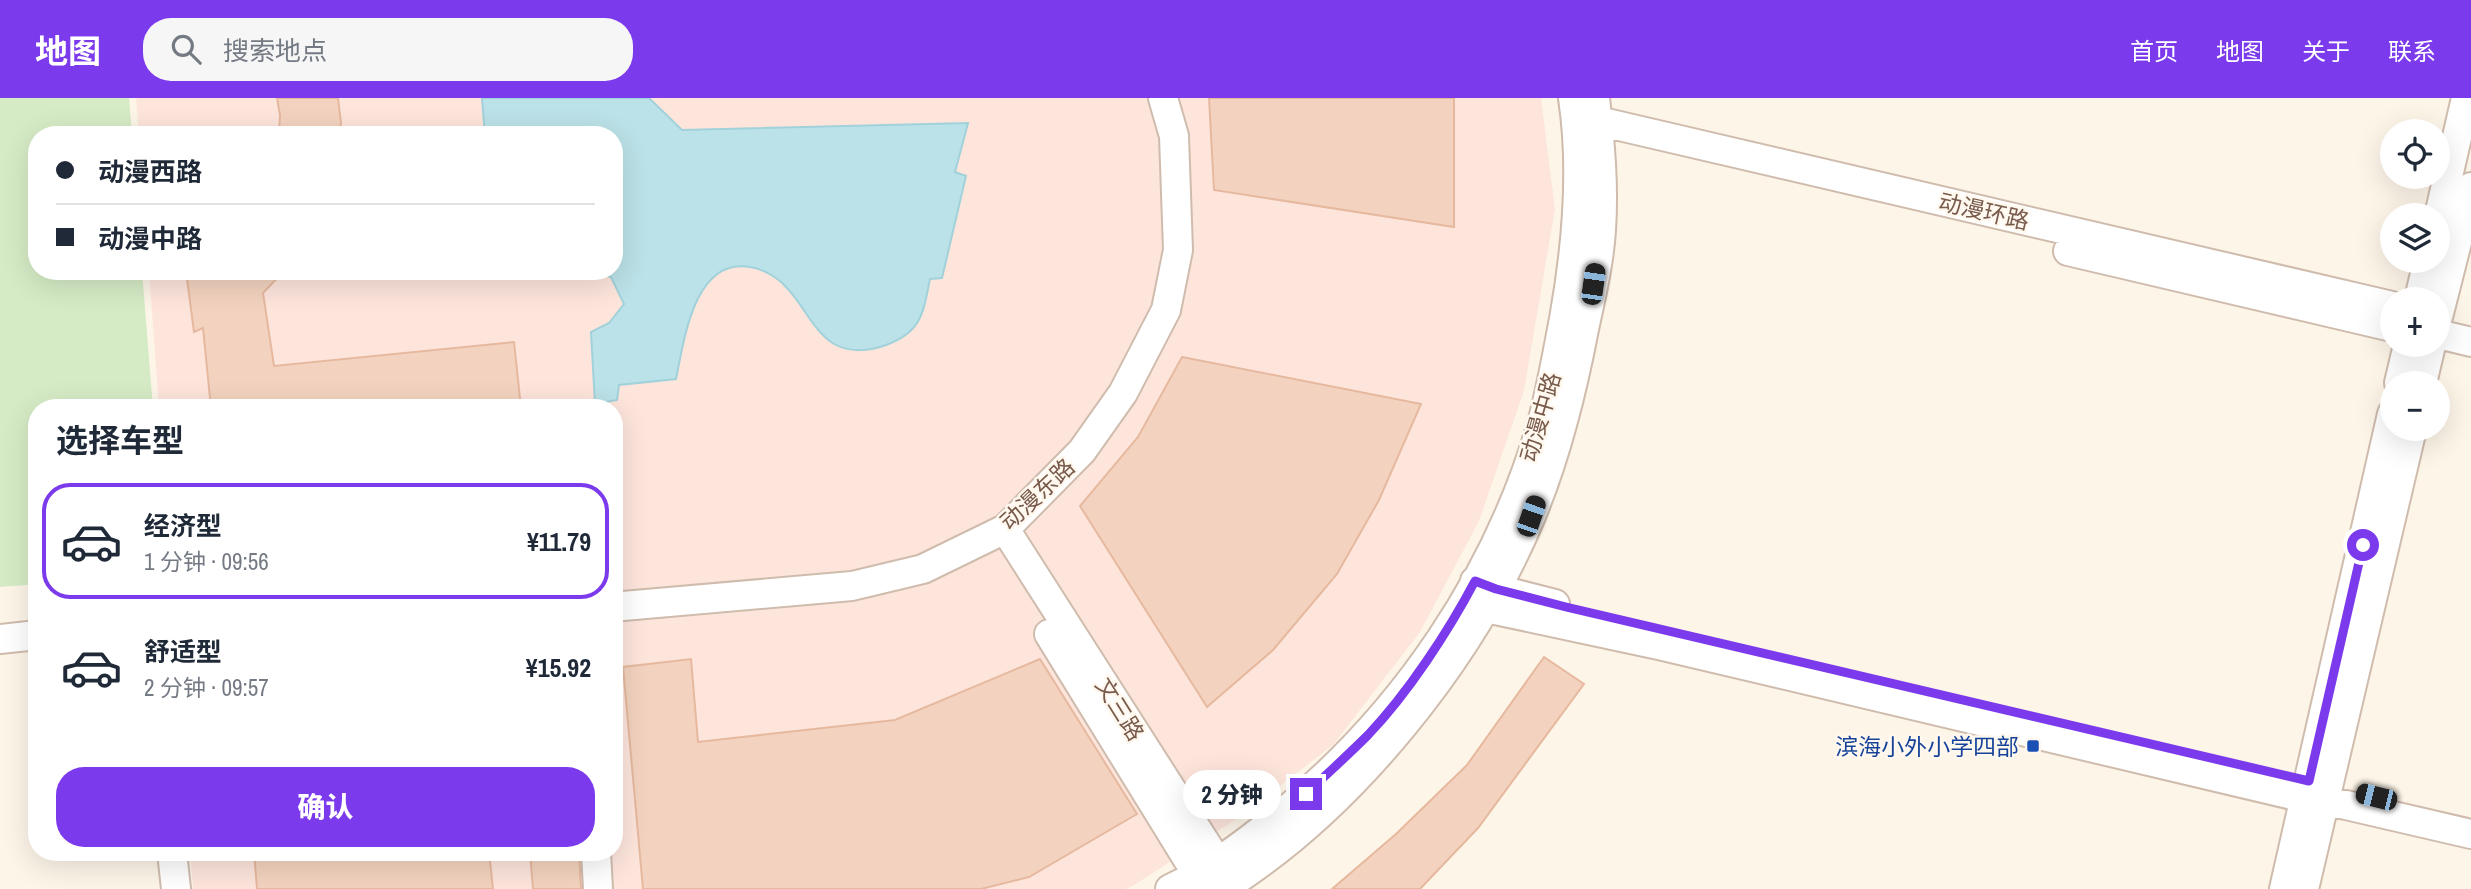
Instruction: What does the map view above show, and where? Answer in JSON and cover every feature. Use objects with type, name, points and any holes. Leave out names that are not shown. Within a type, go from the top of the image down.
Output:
[{"type":"street","name":"动漫东路","points":[[623,606],[852,586],[923,569],[997,533],[1082,451],[1123,393],[1166,310],[1178,250],[1174,136],[1163,98]]},
{"type":"street","points":[[2442,203],[2466,98]]},
{"type":"street","name":"动漫环路","points":[[1586,120],[2380,303]]},
{"type":"street","name":"动漫环路","points":[[1586,120],[2380,324]]},
{"type":"street","name":"动漫中路","points":[[1170,889],[1218,882],[1284,844],[1340,793],[1399,732],[1481,594],[1540,429],[1553,380],[1576,245],[1586,120]]},
{"type":"street","points":[[2446,287],[2471,187]]},
{"type":"street","points":[[2450,322],[2471,328]]},
{"type":"street","points":[[2450,337],[2471,342]]},
{"type":"street","points":[[2304,889],[2317,792],[2387,441]]},
{"type":"street","points":[[2284,889],[2317,792],[2409,441]]},
{"type":"street","name":"文三路","points":[[997,533],[1218,882]]},
{"type":"street","points":[[1481,594],[2317,792],[2471,820]]},
{"type":"street","points":[[0,639],[28,636]]},
{"type":"street","points":[[2317,792],[2346,804],[2471,834]]},
{"type":"street","points":[[174,861],[176,889]]},
{"type":"street","points":[[596,861],[598,889]]},
{"type":"shaded area","points":[[136,98],[1541,98],[1555,209],[1524,391],[1479,521],[1420,632],[1333,745],[1238,818],[1131,887],[193,889],[191,861],[623,861],[623,399],[158,399],[150,280],[623,280],[623,126],[138,126]]},
{"type":"green space","points":[[0,98],[129,98],[131,126],[28,126],[28,280],[143,280],[152,399],[28,399],[28,585],[0,587]]},
{"type":"water","points":[[482,98],[649,98],[682,130],[968,123],[955,172],[966,176],[942,278],[930,279],[919,320],[898,340],[867,350],[840,347],[826,338],[792,294],[774,277],[755,268],[731,267],[716,275],[704,288],[695,305],[676,379],[619,385],[617,399],[595,399],[591,332],[609,323],[624,304],[612,280],[623,280],[623,126],[484,126]]},
{"type":"building","points":[[277,98],[338,98],[341,126],[279,126]]},
{"type":"building","points":[[1209,98],[1454,98],[1454,227],[1214,190]]},
{"type":"building","points":[[187,280],[275,280],[263,293],[274,366],[514,342],[520,399],[210,399],[203,328],[194,332]]},
{"type":"building","points":[[1182,357],[1421,404],[1379,500],[1337,574],[1273,650],[1207,707],[1080,506],[1138,437]]},
{"type":"building","points":[[1544,657],[1584,684],[1478,828],[1420,889],[1332,889],[1396,834],[1467,765]]},
{"type":"building","points":[[691,659],[698,742],[895,720],[1040,659],[1137,814],[1029,877],[981,889],[643,889],[623,667]]},
{"type":"building","points":[[255,861],[490,861],[493,889],[257,889]]},
{"type":"building","points":[[531,861],[579,861],[581,889],[533,889]]},
{"type":"place","name":"滨海小外小学四部","points":[[2033,746]]},
{"type":"route","points":[[1306,794],[1370,733],[1446,633],[1475,581],[1566,607],[2309,781],[2363,545]]}]
